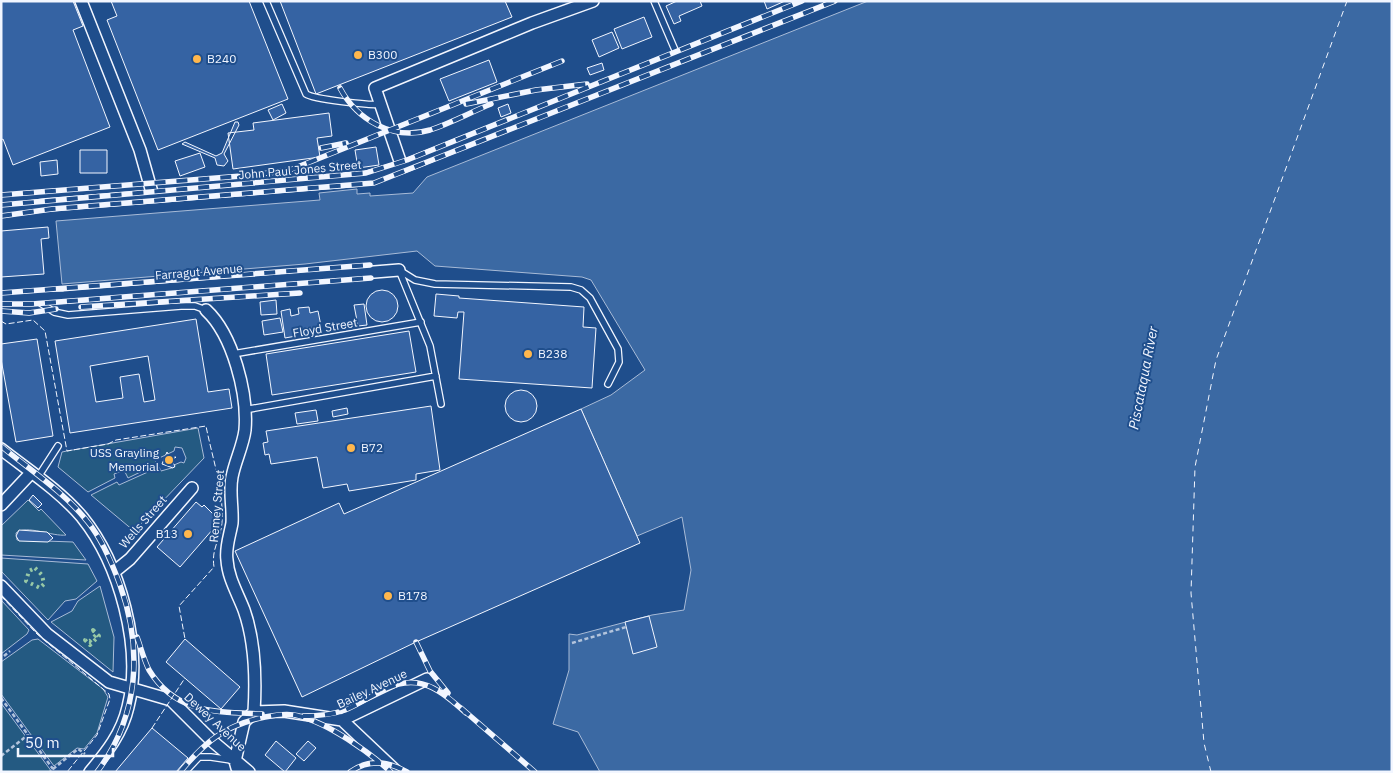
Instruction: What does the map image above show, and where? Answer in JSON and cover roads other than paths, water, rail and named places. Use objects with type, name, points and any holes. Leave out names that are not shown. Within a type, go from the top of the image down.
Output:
[{"type":"street","points":[[82,1],[140,150],[152,196]]},
{"type":"street","points":[[402,167],[375,88],[532,23],[593,1]]},
{"type":"street","name":"John Paul Jones Street","points":[[1,211],[46,205],[358,180],[402,167],[818,1]]},
{"type":"street","name":"Farragut Avenue","points":[[1,299],[74,296],[399,270]]},
{"type":"street","name":"Remey Street","points":[[206,310],[218,324],[233,354],[244,410],[243,441],[232,478],[232,522],[226,554],[229,572],[244,611],[249,632],[253,660],[254,712]]},
{"type":"street","points":[[1,449],[70,504],[86,523],[114,572],[128,625],[132,650],[131,689],[128,707],[116,737],[90,772]]},
{"type":"street","points":[[1,505],[34,475]]},
{"type":"street","name":"Wells Street","points":[[114,572],[130,559],[192,488]]},
{"type":"street","name":"Dewey Avenue","points":[[1,586],[47,634],[109,682],[170,700],[237,766],[249,772]]},
{"type":"street","name":"Bailey Avenue","points":[[254,712],[284,711],[342,720],[427,679],[435,684]]},
{"type":"street","points":[[237,766],[244,722],[254,712]]},
{"type":"street","points":[[342,720],[397,772]]},
{"type":"lane","points":[[266,1],[306,94],[314,98],[343,100],[368,105],[381,104]]},
{"type":"lane","points":[[654,1],[678,57]]},
{"type":"lane","points":[[399,270],[430,346],[441,404]]},
{"type":"lane","points":[[399,270],[415,280],[436,284],[571,288],[581,290],[596,306],[618,350],[619,362],[608,384]]},
{"type":"lane","points":[[33,298],[54,312],[68,315],[181,306],[195,306],[206,310]]},
{"type":"lane","name":"Floyd Street","points":[[233,354],[421,322]]},
{"type":"lane","points":[[244,410],[436,376]]},
{"type":"lane","points":[[34,475],[58,446]]},
{"type":"lane","points":[[185,772],[194,761],[203,756],[237,766]]},
{"type":"water","name":"Piscataqua River","points":[[868,1],[1392,1],[1392,772],[600,772],[578,732],[553,724],[569,670],[569,634],[577,635],[652,615],[684,610],[691,570],[682,517],[637,536],[581,409],[611,395],[645,370],[591,280],[582,277],[435,266],[417,251],[305,264],[62,284],[56,221],[320,200],[319,193],[357,189],[357,194],[370,193],[370,196],[413,193],[427,177]]},
{"type":"railway","points":[[1,205],[366,173],[407,160],[802,1]]},
{"type":"railway","points":[[1,216],[52,209],[374,183],[835,1]]},
{"type":"railway","points":[[1,195],[254,175],[290,170],[562,61]]},
{"type":"railway","points":[[466,104],[536,90],[587,84]]},
{"type":"railway","points":[[340,88],[356,110],[366,118],[390,130],[403,133],[430,130],[491,104]]},
{"type":"railway","points":[[321,148],[346,143]]},
{"type":"railway","points":[[1,293],[370,265]]},
{"type":"railway","points":[[1,304],[32,304],[371,278]]},
{"type":"railway","points":[[81,307],[300,293]]},
{"type":"railway","points":[[1,311],[29,313],[56,309]]},
{"type":"railway","points":[[1,446],[78,510],[102,543],[120,585],[132,633],[133,682],[122,728],[111,751],[97,772]]},
{"type":"railway","points":[[137,637],[149,670],[160,684],[184,703],[213,711],[262,714]]},
{"type":"railway","points":[[416,642],[430,671],[448,693]]},
{"type":"railway","points":[[303,716],[340,712],[387,688],[409,683],[433,688],[466,713]]},
{"type":"railway","points":[[461,708],[535,772]]},
{"type":"railway","points":[[180,772],[199,751],[227,730],[251,720],[286,714],[295,715],[323,725],[360,747],[391,772]]},
{"type":"railway","points":[[350,772],[371,763],[385,764],[407,772]]},
{"type":"place","name":"B300","points":[[358,55]]},
{"type":"place","name":"B240","points":[[197,59]]},
{"type":"place","name":"B238","points":[[528,354]]},
{"type":"place","name":"B72","points":[[351,448]]},
{"type":"place","name":"USS Grayling Memorial","points":[[169,460]]},
{"type":"place","name":"B13","points":[[188,534]]},
{"type":"place","name":"B178","points":[[388,596]]}]
